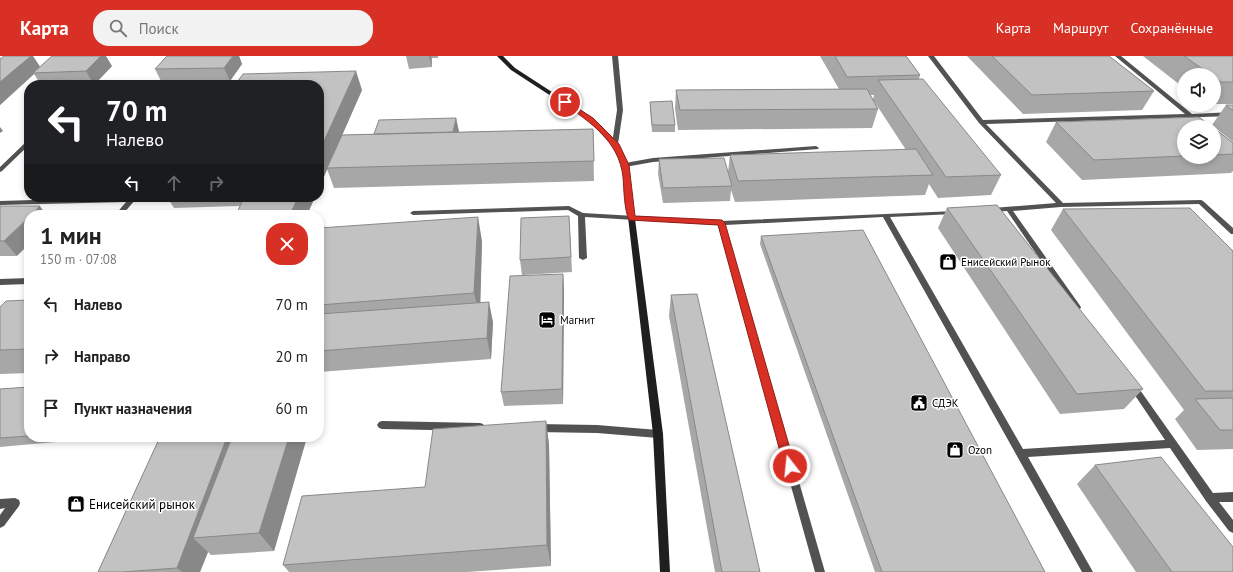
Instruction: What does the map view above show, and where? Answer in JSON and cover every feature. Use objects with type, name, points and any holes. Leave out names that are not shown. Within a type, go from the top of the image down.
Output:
[{"type":"street","points":[[500,56],[513,68],[590,119],[615,144],[625,165],[658,434],[665,572]]},
{"type":"lane","points":[[615,56],[620,110],[615,144]]},
{"type":"lane","points":[[931,56],[981,122],[1061,205]]},
{"type":"lane","points":[[1118,56],[1192,116]]},
{"type":"lane","points":[[981,122],[1233,114]]},
{"type":"lane","points":[[1180,116],[1185,120]]},
{"type":"lane","points":[[0,170],[24,147]]},
{"type":"lane","points":[[625,165],[653,160],[816,148]]},
{"type":"lane","points":[[0,204],[54,202]]},
{"type":"lane","points":[[123,210],[131,202]]},
{"type":"lane","points":[[986,210],[1061,205],[1200,202],[1233,232]]},
{"type":"lane","points":[[413,213],[569,208],[580,216],[722,223],[962,212]]},
{"type":"lane","points":[[1009,209],[1082,313]]},
{"type":"lane","points":[[885,215],[1088,572]]},
{"type":"lane","points":[[580,216],[583,258]]},
{"type":"lane","points":[[722,223],[820,572]]},
{"type":"lane","points":[[0,282],[24,281]]},
{"type":"lane","points":[[1127,378],[1210,498],[1233,528]]},
{"type":"lane","points":[[382,425],[493,427]]},
{"type":"lane","points":[[525,428],[597,429],[658,434]]},
{"type":"lane","points":[[1020,453],[1172,444]]},
{"type":"lane","points":[[1210,498],[1233,497]]},
{"type":"lane","points":[[0,504],[15,503],[0,523]]},
{"type":"building","points":[[4,56],[31,56],[0,82],[0,59]]},
{"type":"building","points":[[52,56],[101,56],[86,71],[33,73]]},
{"type":"building","points":[[167,56],[233,56],[224,68],[155,69]]},
{"type":"building","points":[[835,56],[906,56],[920,75],[847,77]]},
{"type":"building","points":[[992,56],[1109,56],[1154,91],[1032,95]]},
{"type":"building","points":[[1184,56],[1233,56],[1233,82],[1221,82],[1221,68],[1201,68]]},
{"type":"building","points":[[356,71],[324,141],[324,80],[239,80],[243,74]]},
{"type":"building","points":[[923,79],[1001,175],[946,177],[878,80]]},
{"type":"building","points":[[867,89],[878,109],[680,110],[676,90]]},
{"type":"building","points":[[672,101],[675,125],[652,125],[650,102]]},
{"type":"building","points":[[1226,105],[1233,105],[1233,111]]},
{"type":"building","points":[[1199,117],[1203,120],[1177,120],[1177,156],[1094,160],[1056,122]]},
{"type":"building","points":[[456,118],[453,132],[374,134],[379,120]]},
{"type":"building","points":[[593,129],[594,161],[327,168],[342,135]]},
{"type":"building","points":[[1221,134],[1233,143],[1233,154],[1221,155]]},
{"type":"building","points":[[916,149],[933,175],[738,181],[730,155]]},
{"type":"building","points":[[724,158],[732,186],[663,188],[659,159]]},
{"type":"building","points":[[242,202],[296,202],[292,210],[238,210]]},
{"type":"building","points":[[997,205],[1143,389],[1077,394],[947,208]]},
{"type":"building","points":[[0,206],[40,206],[36,210],[24,210],[24,222],[4,241],[0,241]]},
{"type":"building","points":[[1190,208],[1233,251],[1233,391],[1205,391],[1063,209]]},
{"type":"building","points":[[569,216],[571,257],[520,260],[521,218]]},
{"type":"building","points":[[478,217],[474,293],[324,305],[324,228]]},
{"type":"building","points":[[863,230],[1045,572],[882,572],[761,236]]},
{"type":"building","points":[[563,274],[562,389],[501,392],[510,276]]},
{"type":"building","points":[[697,294],[760,572],[722,572],[671,295]]},
{"type":"building","points":[[24,300],[24,349],[0,350],[0,307],[6,301]]},
{"type":"building","points":[[489,302],[487,338],[324,351],[324,314]]},
{"type":"building","points":[[24,387],[24,436],[0,438],[0,389]]},
{"type":"building","points":[[1233,398],[1233,430],[1220,430],[1195,399]]},
{"type":"building","points":[[546,421],[547,545],[283,565],[302,496],[425,487],[433,429]]},
{"type":"building","points":[[158,442],[225,442],[177,568],[122,572],[98,572]]},
{"type":"building","points":[[230,442],[287,442],[259,533],[193,538]]},
{"type":"building","points":[[1161,457],[1233,547],[1233,572],[1172,572],[1095,465]]},
{"type":"place","name":"Енисейский Рынок","points":[[948,262]]},
{"type":"place","name":"Магнит","points":[[547,320]]},
{"type":"place","name":"СДЭК","points":[[919,403]]},
{"type":"place","name":"Ozon","points":[[955,450]]},
{"type":"place","name":"Енисейский рынок","points":[[76,504]]},
{"type":"route","points":[[565,102],[590,119],[615,144],[625,165],[632,218],[722,223],[790,466]]}]
